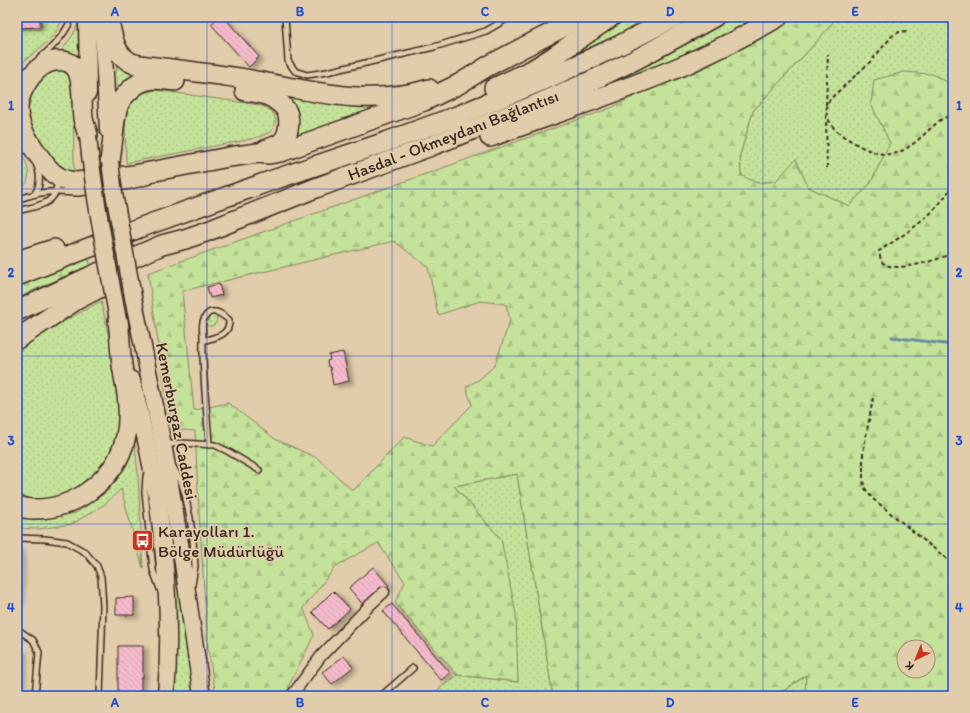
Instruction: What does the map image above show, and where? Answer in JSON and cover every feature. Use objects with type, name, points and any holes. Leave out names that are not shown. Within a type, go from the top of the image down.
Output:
[{"type":"highway","points":[[108,17],[115,45],[119,54],[127,61],[139,65],[239,78],[334,95],[371,98],[410,94],[436,87],[488,66]]},
{"type":"highway","points":[[88,136],[84,119],[80,78],[77,70],[68,62],[63,61],[51,61],[43,65],[24,86],[19,97],[18,109],[22,129],[28,141],[57,184],[134,175],[229,156],[281,152],[424,101],[453,87],[488,66],[584,17]]},
{"type":"highway","points":[[342,157],[353,149],[384,132],[472,98],[532,70],[611,17]]},
{"type":"highway","name":"Hasdal - Okmeydanı Bağlantısı","points":[[17,276],[148,225],[270,181],[392,140],[450,118],[551,77],[676,17]]},
{"type":"highway","name":"Hasdal - Okmeydanı Bağlantısı","points":[[185,239],[313,189],[432,146],[533,106],[630,62],[714,17]]},
{"type":"highway","points":[[313,189],[333,190],[351,186],[596,99],[689,63],[778,17]]},
{"type":"highway","points":[[110,162],[115,122],[120,102],[138,83],[145,80],[156,79],[252,92],[269,96],[276,100],[286,110],[289,122],[287,134],[282,142],[258,153]]},
{"type":"highway","points":[[17,261],[133,224],[148,225]]},
{"type":"highway","points":[[17,328],[40,315],[76,300],[163,255],[185,239]]},
{"type":"highway","points":[[17,311],[136,256],[162,245],[185,239]]},
{"type":"highway","points":[[17,339],[76,300]]},
{"type":"highway","points":[[17,506],[33,509],[51,507],[81,498],[107,475],[116,463],[125,442],[129,418],[118,320]]},
{"type":"main road","name":"Kemerburgaz Caddesi","points":[[87,17],[88,136],[97,207],[118,320],[130,367],[150,462],[158,505],[165,560],[168,639],[166,696]]},
{"type":"main road","name":"Kemerburgaz Caddesi","points":[[102,17],[110,162],[114,193],[164,450],[180,543],[202,696]]},
{"type":"street","points":[[293,696],[321,656],[384,592]]},
{"type":"lane","points":[[38,60],[58,42],[70,24],[72,17]]},
{"type":"lane","points":[[285,17],[288,61],[294,71],[307,75],[327,72],[434,47],[486,31],[510,17]]},
{"type":"lane","points":[[17,129],[28,151]]},
{"type":"lane","points":[[229,163],[258,153]]},
{"type":"lane","points":[[34,161],[37,166],[40,180],[35,194]]},
{"type":"lane","points":[[57,184],[70,193],[79,193],[131,186],[152,181]]},
{"type":"lane","points":[[17,200],[57,184]]},
{"type":"lane","points":[[17,211],[43,204],[51,200],[57,184]]},
{"type":"lane","points":[[203,341],[217,337],[224,333],[229,325],[229,320],[217,311],[211,312],[203,320],[202,351],[209,445]]},
{"type":"lane","points":[[164,450],[181,443],[215,445],[259,470]]},
{"type":"lane","points":[[17,538],[46,539],[67,542],[85,552],[97,566],[101,577],[103,606],[100,696]]},
{"type":"lane","points":[[17,629],[33,640],[40,652],[35,696]]},
{"type":"lane","points":[[381,696],[413,668]]},
{"type":"path","points":[[826,106],[830,99],[871,61],[892,36],[899,32],[906,31]]},
{"type":"path","points":[[828,54],[826,106],[828,169]]},
{"type":"path","points":[[953,58],[953,74]]},
{"type":"path","points":[[826,112],[833,126],[841,134],[871,152],[880,154],[893,154],[900,152],[915,144],[939,121],[947,117],[953,117]]},
{"type":"path","points":[[953,184],[943,201],[920,223],[879,251],[880,258],[883,262],[888,266],[898,267],[929,262],[953,253]]},
{"type":"path","points":[[873,398],[863,453],[864,487],[872,498],[953,564]]},
{"type":"green space","points":[[41,17],[64,17],[55,33],[47,42],[17,67],[17,29],[42,29]]},
{"type":"green space","points":[[624,17],[654,17],[613,39],[560,62]]},
{"type":"green space","points":[[733,17],[759,17],[710,43],[596,91],[704,34]]},
{"type":"green space","points":[[783,17],[837,17],[753,111],[740,155],[741,175],[757,183],[776,181],[796,159],[808,187],[849,206],[870,184],[890,143],[871,104],[874,80],[904,72],[932,74],[953,85],[953,696],[805,696],[806,675],[776,696],[553,696],[517,474],[454,486],[501,539],[516,614],[518,682],[457,675],[395,603],[405,582],[378,543],[336,566],[303,608],[314,635],[289,685],[287,696],[216,696],[208,649],[195,431],[171,429],[148,273],[611,108],[729,47]],"holes":[[[394,241],[428,267],[438,315],[480,301],[506,304],[510,320],[495,365],[480,379],[466,387],[472,405],[432,446],[404,437],[353,491],[317,458],[275,439],[228,403],[194,410],[182,291]]]},
{"type":"green space","points":[[837,17],[953,17],[953,85],[932,74],[871,104],[890,143],[870,184],[849,206],[808,187],[796,160],[777,181],[757,183],[741,176],[740,155],[753,111]]},
{"type":"green space","points":[[78,23],[79,57],[62,50],[74,33]]},
{"type":"green space","points":[[116,59],[145,71],[121,88],[117,86]]},
{"type":"green space","points":[[53,69],[67,73],[73,85],[74,172],[67,170],[54,161],[40,145],[28,124],[25,108],[29,92],[40,77]]},
{"type":"green space","points":[[156,90],[253,104],[267,108],[274,115],[275,125],[270,132],[251,139],[126,163],[125,117],[128,107],[144,93]]},
{"type":"green space","points":[[289,97],[313,102],[337,104],[390,104],[298,136],[298,115]]},
{"type":"green space","points":[[17,147],[27,165],[28,176],[27,182],[17,192]]},
{"type":"green space","points":[[88,256],[90,265],[17,299],[17,284]]},
{"type":"green space","points":[[101,301],[121,393],[124,430],[108,465],[65,498],[45,503],[17,501],[17,350],[50,329]]},
{"type":"green space","points":[[213,314],[217,320],[216,323],[212,326],[208,326],[205,323],[205,317]]},
{"type":"green space","points":[[134,436],[138,475],[143,568],[121,489],[105,504],[72,524],[38,529],[17,528],[17,518],[45,519],[76,513],[108,491],[126,464]]},
{"type":"green space","points":[[517,474],[553,696],[430,696],[457,675],[518,682],[501,539],[454,486]]},
{"type":"green space","points":[[172,532],[195,696],[173,696],[169,533]]},
{"type":"green space","points":[[807,675],[805,696],[776,696]]},
{"type":"building","points":[[17,17],[40,17],[40,27],[17,28]]},
{"type":"building","points":[[219,17],[224,17],[259,57],[249,67],[211,24]]},
{"type":"building","points":[[219,284],[222,295],[210,298],[207,287]]},
{"type":"building","points":[[343,352],[349,381],[333,385],[330,367],[328,367],[327,361],[330,360],[329,355]]},
{"type":"building","points":[[17,548],[20,548],[19,604],[17,604]]},
{"type":"building","points":[[373,567],[389,586],[365,607],[349,588]]},
{"type":"building","points":[[333,591],[350,609],[328,629],[312,612]]},
{"type":"building","points":[[134,597],[134,615],[116,615],[116,598]]},
{"type":"building","points":[[392,604],[450,673],[441,680],[383,611]]},
{"type":"building","points":[[118,646],[143,646],[143,678],[141,678],[141,696],[118,696]]},
{"type":"building","points":[[17,651],[22,651],[19,696],[17,696]]},
{"type":"building","points":[[344,656],[353,667],[332,684],[322,672]]},
{"type":"waterway","points":[[892,337],[953,345]]},
{"type":"place","name":"Karayolları 1. Bölge Müdürlüğü","points":[[143,541]]}]
